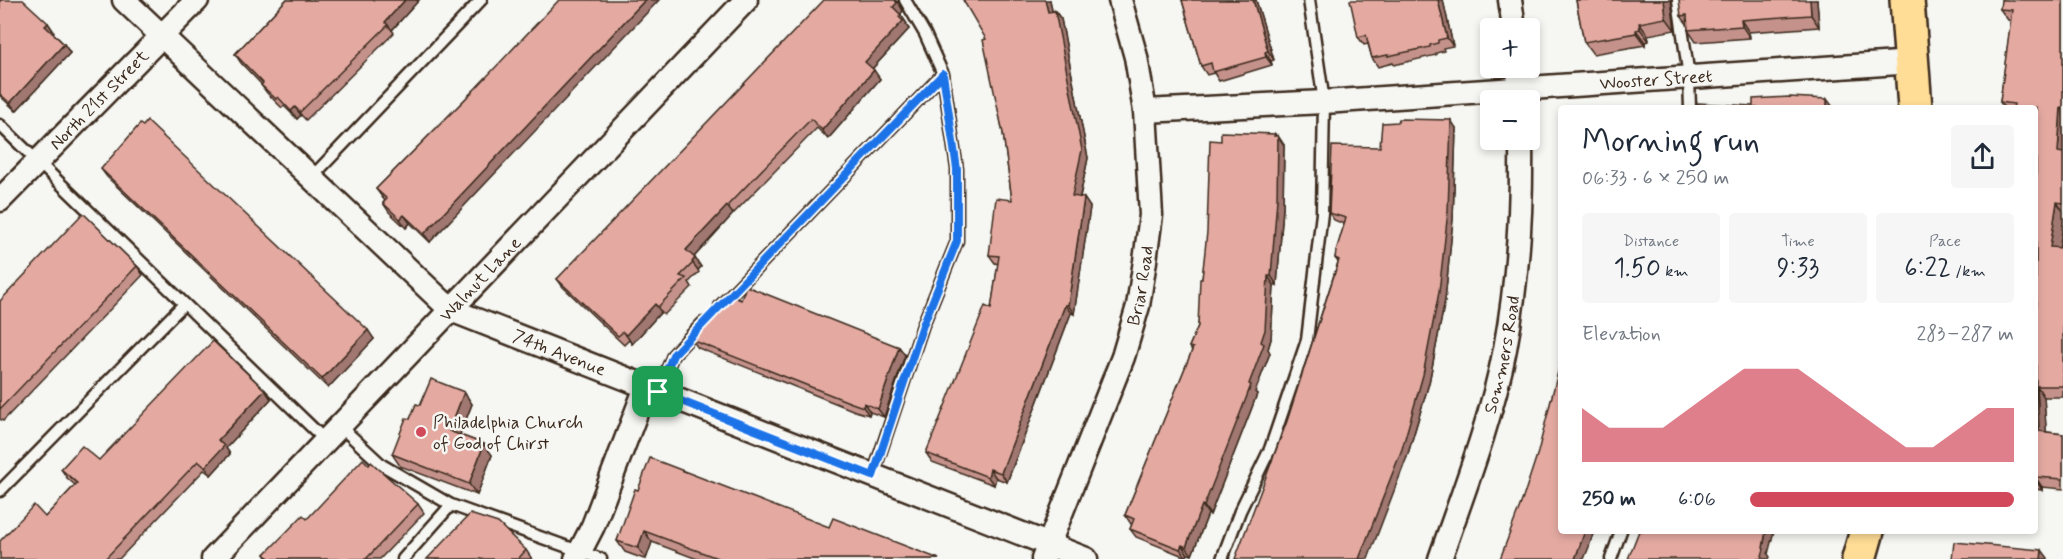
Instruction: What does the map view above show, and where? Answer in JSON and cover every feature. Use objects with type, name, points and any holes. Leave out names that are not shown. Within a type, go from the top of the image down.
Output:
[{"type":"main road","points":[[1907,0],[1915,105]]},
{"type":"main road","points":[[1859,559],[1866,534]]},
{"type":"street","name":"74th Avenue","points":[[124,0],[452,310],[873,476],[1047,551],[1086,559]]},
{"type":"street","name":"North 21st Street","points":[[0,200],[197,0]]},
{"type":"street","name":"Walnut Lane","points":[[213,559],[746,0]]},
{"type":"street","name":"Briar Road","points":[[1047,551],[1123,357],[1138,306],[1151,215],[1146,111],[1136,57],[1120,0]]},
{"type":"street","points":[[1510,0],[1513,18]]},
{"type":"street","name":"Wooster Street","points":[[1146,111],[1324,102],[1519,86],[1913,62]]},
{"type":"street","name":"Sommers Road","points":[[1440,559],[1476,458],[1505,350],[1519,237],[1521,150]]},
{"type":"street","points":[[586,556],[593,526],[652,390]]},
{"type":"lane","points":[[312,177],[481,0]]},
{"type":"lane","points":[[873,476],[923,325],[957,241],[957,169],[943,74],[925,34],[905,0]]},
{"type":"lane","points":[[1222,559],[1240,511],[1270,449],[1307,339],[1322,213],[1324,102],[1309,0]]},
{"type":"lane","points":[[1678,0],[1689,77],[1690,105]]},
{"type":"lane","points":[[652,390],[673,355],[943,74]]},
{"type":"lane","points":[[0,125],[184,304],[333,434],[451,506],[586,556]]},
{"type":"lane","points":[[0,491],[184,304]]},
{"type":"lane","points":[[403,559],[451,506]]},
{"type":"lane","points":[[1611,559],[1619,534]]},
{"type":"building","points":[[0,0],[23,0],[48,23],[45,26],[64,44],[10,103],[0,94]]},
{"type":"building","points":[[286,0],[405,0],[385,22],[388,25],[300,112],[295,107],[291,111],[278,97],[276,99],[235,54]]},
{"type":"building","points":[[559,0],[645,0],[424,234],[404,215],[400,219],[383,203],[387,199],[376,189]]},
{"type":"building","points":[[824,0],[895,0],[897,3],[893,7],[901,15],[899,17],[903,21],[865,62],[874,70],[822,130],[811,119],[686,250],[695,258],[680,276],[686,278],[658,307],[655,304],[626,335],[623,332],[618,336],[557,279]]},
{"type":"building","points":[[963,0],[1045,0],[1048,12],[1055,11],[1082,150],[1072,196],[1084,198],[1068,305],[1065,305],[1001,473],[990,469],[988,477],[926,453],[985,306],[991,309],[999,256],[989,255],[996,198],[1012,200],[1003,133],[983,40],[986,39]]},
{"type":"building","points":[[1182,0],[1253,0],[1268,51],[1265,52],[1266,57],[1213,72],[1211,63],[1201,66]]},
{"type":"building","points":[[1350,0],[1438,0],[1447,38],[1438,40],[1438,43],[1430,47],[1372,58],[1366,35],[1358,37]]},
{"type":"building","points":[[1576,0],[1664,0],[1666,18],[1639,23],[1640,29],[1636,30],[1636,33],[1584,42]]},
{"type":"building","points":[[1679,0],[1810,0],[1811,15],[1741,20],[1742,26],[1688,30],[1687,15],[1681,16]]},
{"type":"building","points":[[2001,0],[2063,0],[2063,107],[2061,107],[2058,152],[2063,153],[2063,203],[2057,202],[2050,247],[2063,248],[2063,386],[2038,386],[2038,105],[2014,105],[2000,102],[2012,10],[2000,9]]},
{"type":"building","points":[[1789,97],[1827,99],[1827,105],[1753,105],[1753,99]]},
{"type":"building","points":[[1698,103],[1735,105],[1698,105]]},
{"type":"building","points":[[1399,119],[1451,120],[1448,211],[1439,292],[1423,375],[1402,449],[1359,559],[1235,559],[1287,421],[1339,260],[1335,258],[1336,251],[1346,218],[1329,213],[1332,146],[1380,147],[1382,123],[1398,122]]},
{"type":"building","points":[[147,121],[368,330],[322,379],[101,169],[140,124],[143,126]]},
{"type":"building","points":[[1221,132],[1278,136],[1277,199],[1271,276],[1268,276],[1265,330],[1261,342],[1264,344],[1249,384],[1251,385],[1204,506],[1202,505],[1186,547],[1182,545],[1180,549],[1130,529],[1134,519],[1125,515],[1193,348],[1189,347],[1198,326],[1200,279],[1202,279],[1207,232],[1210,140],[1221,141]]},
{"type":"building","points":[[83,213],[137,266],[0,409],[0,301]]},
{"type":"building","points":[[746,286],[899,347],[878,409],[864,403],[863,407],[849,402],[692,340],[697,326],[727,294],[741,300]]},
{"type":"building","points":[[213,341],[265,390],[218,440],[224,446],[205,467],[198,461],[105,559],[0,559],[0,541],[34,505],[45,517],[77,483],[61,469],[82,446],[99,460]]},
{"type":"building","points":[[1558,372],[1558,534],[1584,534],[1575,559],[1500,559],[1523,498],[1538,452]]},
{"type":"building","points":[[431,379],[464,392],[449,431],[484,444],[469,484],[392,454],[406,418],[410,419],[416,404],[420,405]]},
{"type":"building","points":[[2038,408],[2039,431],[2063,434],[2063,479],[2038,477]]},
{"type":"building","points":[[650,458],[829,527],[833,518],[939,559],[720,559],[644,531],[638,548],[617,541],[635,489],[638,490]]},
{"type":"building","points":[[363,459],[369,465],[371,462],[418,504],[366,559],[269,559],[265,554],[303,515],[307,519]]},
{"type":"building","points":[[470,514],[498,523],[526,550],[518,559],[427,559]]},
{"type":"building","points":[[1638,534],[1765,534],[1761,559],[1628,559]]},
{"type":"building","points":[[1954,542],[2042,550],[2041,559],[1952,559]]},
{"type":"place","name":"Philadelphia Church of God of Chirst","points":[[421,432]]},
{"type":"route","points":[[943,74],[957,169],[957,241],[923,325],[873,476],[658,392],[673,355],[943,74]]}]
